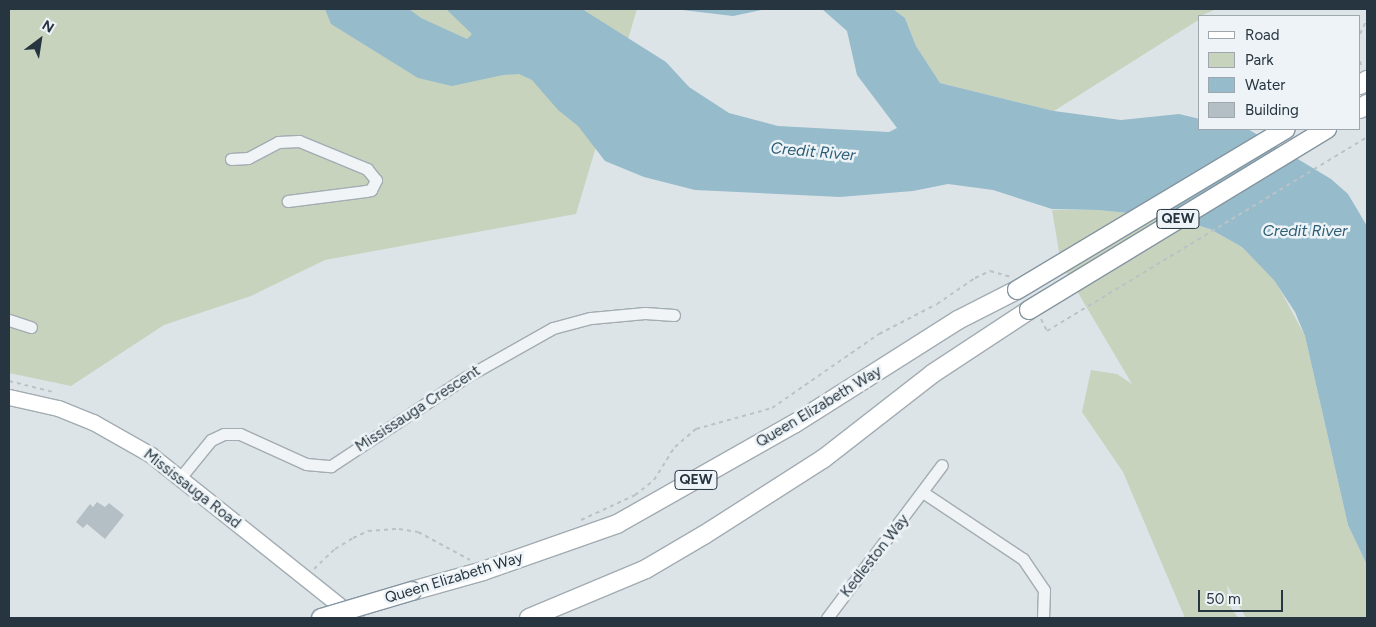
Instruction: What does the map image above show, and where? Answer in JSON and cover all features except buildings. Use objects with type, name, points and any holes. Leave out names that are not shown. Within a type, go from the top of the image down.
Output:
[{"type":"highway","name":"Queen Elizabeth Way","points":[[321,618],[483,571],[617,524],[794,424],[1016,285],[1284,130]]},
{"type":"highway","name":"QEW","points":[[529,618],[646,570],[704,535],[823,459],[932,374],[1325,130]]},
{"type":"main road","name":"Mississauga Road","points":[[9,396],[58,408],[93,422],[144,450],[356,618]]},
{"type":"street","points":[[231,159],[248,158],[278,142],[299,141],[367,169],[376,180],[371,190],[288,201]]},
{"type":"street","name":"Mississauga Crescent","points":[[180,478],[211,440],[224,434],[240,434],[306,464],[331,466],[466,377],[553,328],[590,318],[645,313],[674,315]]},
{"type":"street","points":[[9,320],[32,327]]},
{"type":"street","name":"Kedleston Way","points":[[827,618],[924,493],[942,465]]},
{"type":"street","points":[[924,493],[1023,559],[1044,590],[1043,618]]},
{"type":"path","points":[[1361,32],[1367,19]]},
{"type":"path","points":[[1034,312],[1047,331],[1367,137]]},
{"type":"path","points":[[576,523],[635,495],[654,480],[675,447],[696,429],[772,408],[879,334],[937,304],[975,278],[990,272],[1005,273],[1016,285]]},
{"type":"path","points":[[306,578],[335,549],[368,531],[399,529],[418,532],[470,560],[480,560]]},
{"type":"green space","points":[[9,9],[637,9],[576,214],[325,260],[251,296],[164,325],[71,386],[9,373]]},
{"type":"green space","points":[[893,9],[1217,9],[1198,15],[1198,20],[1054,111],[940,83],[916,46],[905,18]]},
{"type":"green space","points":[[1052,210],[1098,210],[1169,217],[1210,229],[1242,247],[1275,280],[1305,336],[1348,525],[1367,565],[1367,618],[1246,618],[1227,585],[1230,606],[1238,618],[1185,618],[1123,472],[1082,412],[1091,370],[1117,374],[1132,384],[1061,264]]},
{"type":"water","name":"Credit River","points":[[325,9],[409,9],[421,18],[467,39],[472,34],[446,9],[582,9],[666,62],[689,87],[729,113],[778,126],[889,132],[897,128],[857,75],[847,31],[822,9],[893,9],[905,18],[916,46],[940,83],[1054,111],[1121,120],[1179,114],[1198,119],[1198,130],[1250,130],[1331,179],[1348,194],[1367,226],[1367,565],[1348,525],[1305,336],[1295,312],[1274,280],[1242,247],[1210,229],[1169,217],[1098,210],[1052,209],[993,190],[948,184],[913,191],[840,197],[695,190],[644,177],[605,161],[578,126],[558,110],[532,80],[519,74],[503,75],[452,86],[418,78],[331,24]]},
{"type":"water","points":[[674,9],[766,9],[733,16]]}]
